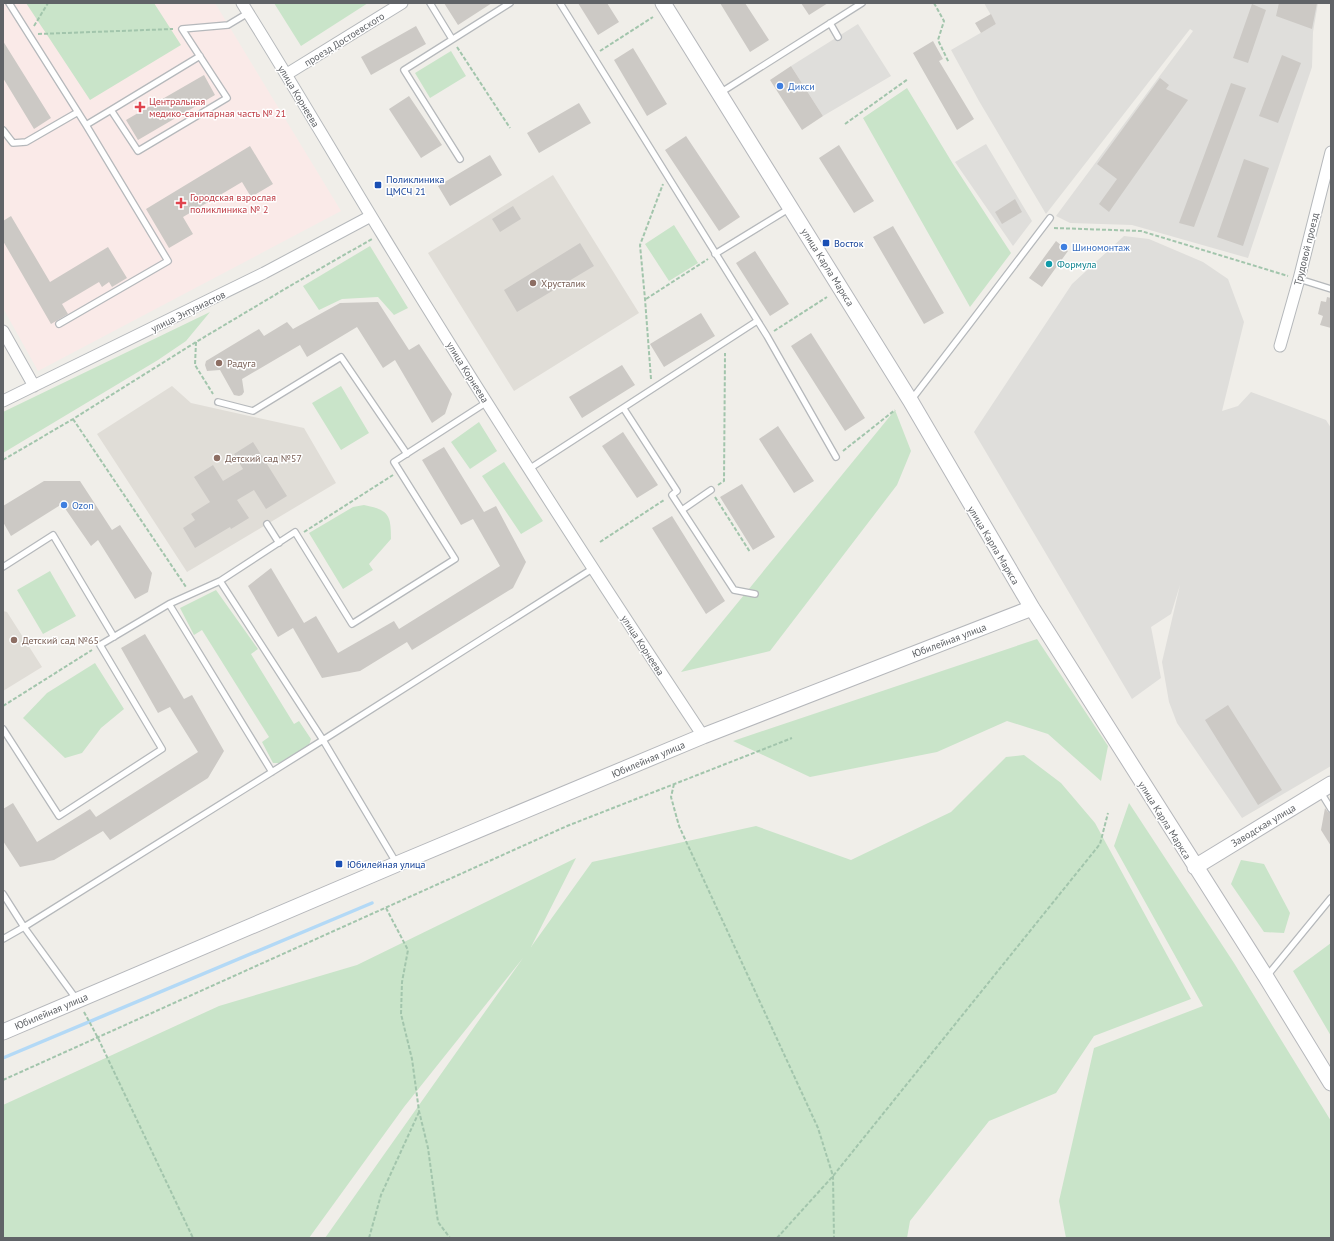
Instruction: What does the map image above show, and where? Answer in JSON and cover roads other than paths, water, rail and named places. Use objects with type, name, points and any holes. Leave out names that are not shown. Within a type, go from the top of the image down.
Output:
[{"type":"main road","name":"улица Карла Маркса","points":[[663,3],[718,94],[791,207],[910,400],[1032,608],[1266,977],[1331,1083]]},
{"type":"main road","name":"Юбилейная улица","points":[[3,1032],[397,864],[703,736],[1032,608]]},
{"type":"main road","name":"Заводская улица","points":[[1195,867],[1326,787]]},
{"type":"street","name":"улица Корнеева","points":[[242,3],[287,74],[371,216],[529,469],[592,569],[703,736]]},
{"type":"street","name":"проезд Достоевского","points":[[287,74],[402,3]]},
{"type":"street","name":"Трудовой проезд","points":[[1280,346],[1299,279],[1331,152]]},
{"type":"street","name":"улица Энтузиастов","points":[[3,401],[264,273],[371,216]]},
{"type":"street","points":[[3,331],[34,386]]},
{"type":"lane","points":[[9,3],[78,112],[168,261],[58,324]]},
{"type":"lane","points":[[430,3],[452,39]]},
{"type":"lane","points":[[460,160],[404,70],[510,3]]},
{"type":"lane","points":[[560,3],[666,176],[767,336],[836,457]]},
{"type":"lane","points":[[718,94],[862,3]]},
{"type":"lane","points":[[111,110],[138,151],[227,98],[182,29],[228,25],[248,13]]},
{"type":"lane","points":[[830,23],[838,37]]},
{"type":"lane","points":[[86,125],[200,56]]},
{"type":"lane","points":[[3,130],[13,143],[26,142],[78,112]]},
{"type":"lane","points":[[716,254],[791,207]]},
{"type":"lane","points":[[910,400],[1050,218]]},
{"type":"lane","points":[[1299,279],[1331,289]]},
{"type":"lane","points":[[529,469],[725,344],[757,321]]},
{"type":"lane","points":[[218,402],[253,411],[341,357],[407,454]]},
{"type":"lane","points":[[3,728],[58,816],[162,749],[100,645],[169,604],[220,581],[295,532],[352,624],[455,559],[394,462],[487,402]]},
{"type":"lane","points":[[624,409],[677,491],[672,495],[734,590],[755,594]]},
{"type":"lane","points":[[682,510],[711,490]]},
{"type":"lane","points":[[267,524],[279,543]]},
{"type":"lane","points":[[3,567],[53,535],[114,637]]},
{"type":"lane","points":[[3,939],[272,772],[592,569]]},
{"type":"lane","points":[[220,581],[322,740],[397,864]]},
{"type":"lane","points":[[169,604],[272,772]]},
{"type":"lane","points":[[1326,787],[1331,809]]},
{"type":"lane","points":[[3,894],[24,927],[77,1000]]},
{"type":"lane","points":[[1266,977],[1331,898]]},
{"type":"waterway","points":[[3,1058],[372,903]]},
{"type":"place","name":"Дикси","points":[[780,86]]},
{"type":"place","name":"Центральная медико-санитарная часть № 21","points":[[140,107]]},
{"type":"place","name":"Поликлиника ЦМСЧ 21","points":[[378,185]]},
{"type":"place","name":"Городская взрослая поликлиника № 2","points":[[181,203]]},
{"type":"place","name":"Восток","points":[[826,243]]},
{"type":"place","name":"Шиномонтаж","points":[[1064,247]]},
{"type":"place","name":"Формула","points":[[1049,264]]},
{"type":"place","name":"Хрусталик","points":[[533,283]]},
{"type":"place","name":"Радуга","points":[[219,363]]},
{"type":"place","name":"Детский сад №57","points":[[217,458]]},
{"type":"place","name":"Ozon","points":[[64,505]]},
{"type":"place","name":"Детский сад №65","points":[[14,640]]},
{"type":"place","name":"Юбилейная улица","points":[[339,864]]}]
